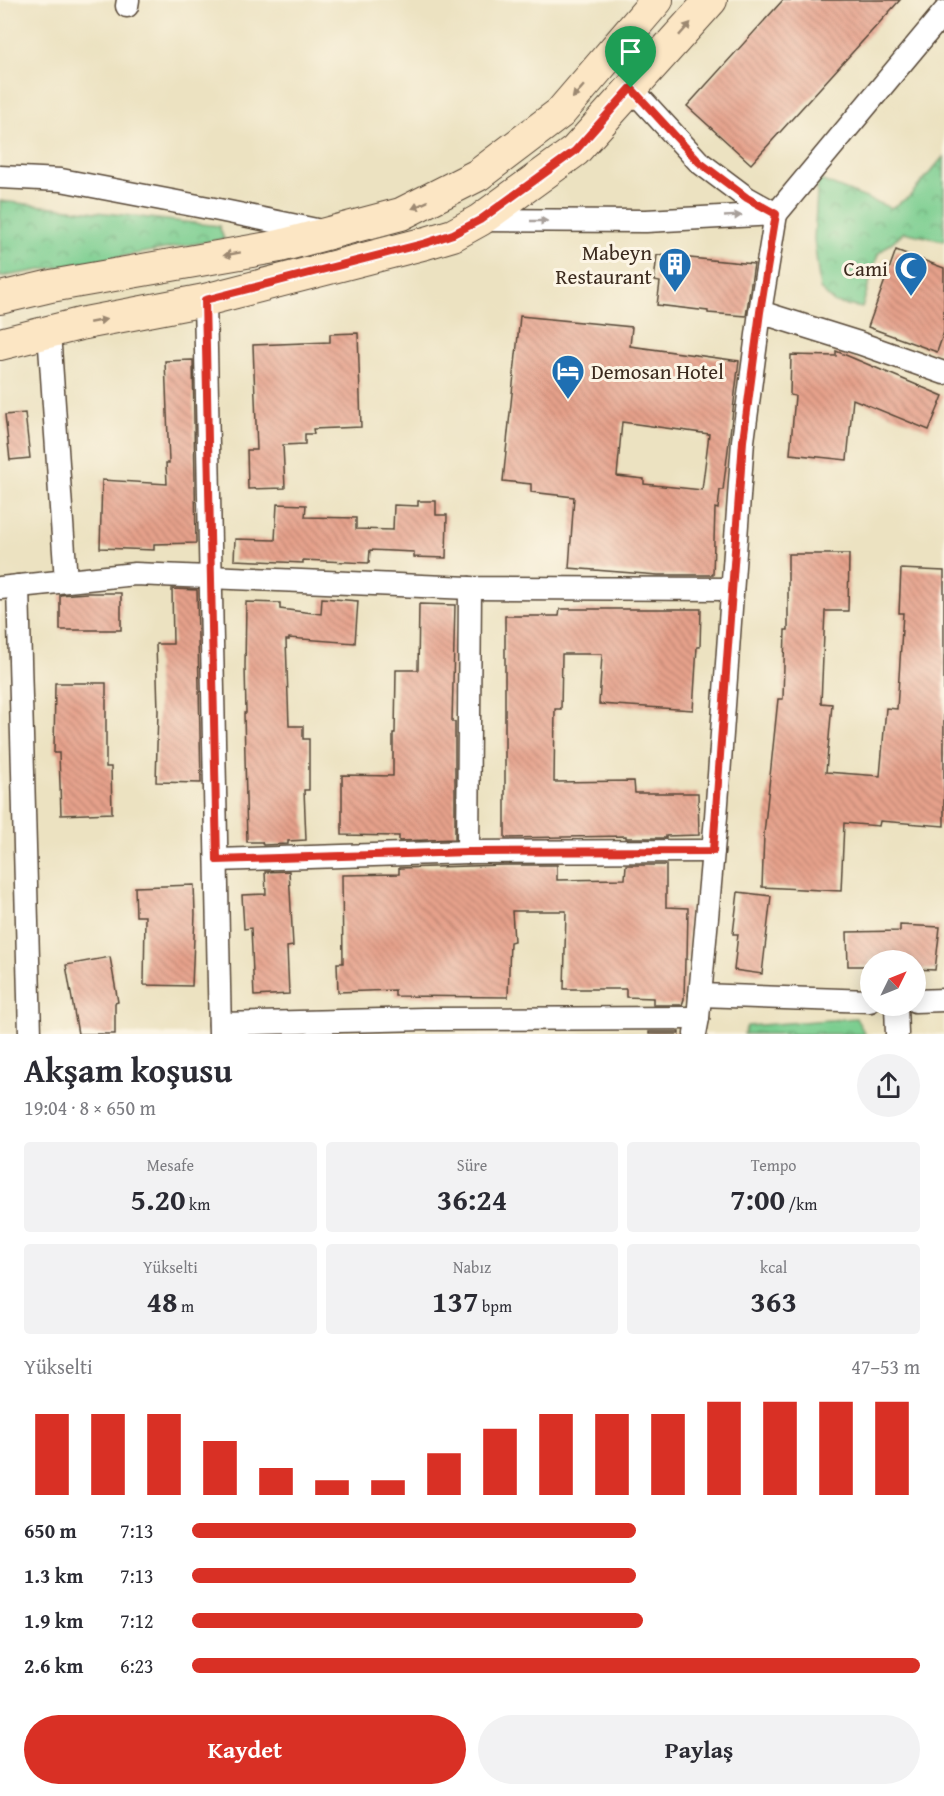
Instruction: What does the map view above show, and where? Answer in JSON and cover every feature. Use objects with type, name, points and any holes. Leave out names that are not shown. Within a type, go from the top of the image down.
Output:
[{"type":"main road","points":[[0,344],[80,324],[205,300],[453,234],[480,220],[575,151],[711,0]]},
{"type":"main road","points":[[0,298],[51,286],[280,246],[401,214],[478,175],[560,113],[647,4]]},
{"type":"street","points":[[205,300],[220,1029],[424,1019],[697,1026],[713,851],[743,441],[776,214],[944,12]]},
{"type":"street","points":[[631,88],[699,162],[747,198],[776,214]]},
{"type":"street","points":[[0,177],[61,180],[213,208],[330,233]]},
{"type":"street","points":[[480,220],[646,221],[776,214]]},
{"type":"street","points":[[760,312],[859,343],[944,374]]},
{"type":"street","points":[[50,332],[66,581]]},
{"type":"street","points":[[30,1034],[9,587],[135,574],[470,588],[732,589]]},
{"type":"street","points":[[468,852],[470,588]]},
{"type":"street","points":[[217,860],[468,852],[713,851]]},
{"type":"street","points":[[700,995],[860,1001]]},
{"type":"street","points":[[926,1001],[944,1000]]},
{"type":"street","points":[[896,1016],[897,1034]]},
{"type":"green space","points":[[944,156],[944,241],[904,232],[878,254],[862,308],[835,303],[820,289],[814,239],[818,179],[891,208],[909,197]]},
{"type":"green space","points":[[0,201],[219,226],[224,239],[0,277]]},
{"type":"green space","points":[[856,1018],[865,1034],[744,1034],[747,1026]]},
{"type":"building","points":[[783,0],[900,0],[751,164],[687,106]]},
{"type":"building","name":"Cami","points":[[896,250],[944,268],[944,332],[937,352],[868,327]]},
{"type":"building","points":[[657,255],[754,264],[746,316],[657,305],[660,282],[654,281]]},
{"type":"building","points":[[520,316],[632,327],[630,346],[739,361],[723,490],[720,490],[718,509],[715,508],[713,575],[658,575],[569,568],[574,497],[531,492],[531,484],[503,481]],"holes":[[[622,422],[709,434],[702,490],[644,484],[644,479],[617,476]]]},
{"type":"building","points":[[358,333],[361,427],[313,429],[314,434],[305,434],[305,444],[283,445],[285,488],[248,489],[247,450],[257,450],[253,345],[330,342],[330,334]]},
{"type":"building","points":[[836,351],[943,396],[929,430],[853,399],[847,460],[790,454],[795,396],[790,395],[791,355],[836,356]]},
{"type":"building","points":[[193,360],[196,543],[154,544],[154,550],[100,548],[102,480],[167,484],[166,463],[169,463],[165,361]]},
{"type":"building","points":[[25,413],[30,458],[10,460],[5,415]]},
{"type":"building","points":[[418,501],[436,501],[436,515],[447,515],[446,558],[414,557],[414,552],[370,550],[369,563],[234,560],[235,539],[275,540],[277,504],[306,505],[305,517],[356,518],[356,529],[393,530],[394,505],[418,506]]},
{"type":"building","points":[[788,554],[849,554],[848,611],[825,611],[821,703],[832,704],[826,772],[880,776],[886,708],[897,709],[903,613],[899,613],[901,569],[944,571],[944,826],[880,821],[879,826],[844,823],[841,891],[762,887],[764,834],[778,699],[783,699],[785,630],[788,630]]},
{"type":"building","points":[[172,589],[197,590],[201,783],[156,782],[158,711],[156,644],[173,644]]},
{"type":"building","points":[[121,593],[121,630],[60,630],[60,595]]},
{"type":"building","points":[[322,598],[358,601],[355,643],[289,638],[286,640],[289,726],[303,726],[303,739],[309,739],[309,790],[304,790],[306,840],[288,841],[288,844],[263,845],[262,842],[247,842],[244,713],[246,713],[246,602],[280,603],[280,609],[321,614]]},
{"type":"building","points":[[419,604],[455,605],[452,722],[455,722],[455,839],[399,841],[399,836],[342,835],[342,775],[393,776],[396,670],[418,670]]},
{"type":"building","points":[[560,609],[701,609],[700,647],[697,647],[693,710],[599,704],[602,654],[562,654],[561,709],[555,709],[554,782],[634,781],[635,793],[698,793],[699,835],[666,836],[666,838],[626,838],[626,836],[505,838],[505,616],[559,616]]},
{"type":"building","points":[[55,683],[106,683],[106,767],[111,767],[112,813],[61,815],[59,753],[54,753]]},
{"type":"building","points":[[557,865],[557,880],[625,879],[626,865],[666,865],[666,907],[688,908],[687,959],[685,959],[682,1005],[653,1005],[653,998],[626,997],[626,989],[564,989],[566,911],[512,911],[514,941],[510,942],[508,997],[395,996],[395,990],[338,992],[337,963],[343,963],[342,875],[399,874],[399,868]]},
{"type":"building","points":[[289,871],[293,946],[287,947],[289,994],[254,996],[251,928],[244,929],[242,895],[266,894],[265,872]]},
{"type":"building","points":[[194,885],[192,986],[144,985],[145,916],[136,916],[135,887]]},
{"type":"building","points":[[738,892],[771,896],[762,974],[734,970],[738,934],[733,934]]},
{"type":"building","points":[[900,925],[940,927],[935,970],[926,970],[926,950],[860,950],[860,966],[848,966],[847,932],[900,931]]},
{"type":"building","points":[[110,957],[118,1002],[115,1003],[115,1034],[78,1034],[66,965]]},
{"type":"building","points":[[649,1032],[679,1032],[679,1034],[649,1034]]},
{"type":"place","name":"Mabeyn Restaurant","points":[[675,293]]},
{"type":"place","name":"Cami","points":[[911,297]]},
{"type":"place","name":"Demosan Hotel","points":[[568,400]]},
{"type":"route","points":[[631,88],[699,162],[747,198],[776,214],[743,441],[713,851],[468,852],[217,860],[205,300],[453,234],[480,220],[575,151],[631,88]]}]
